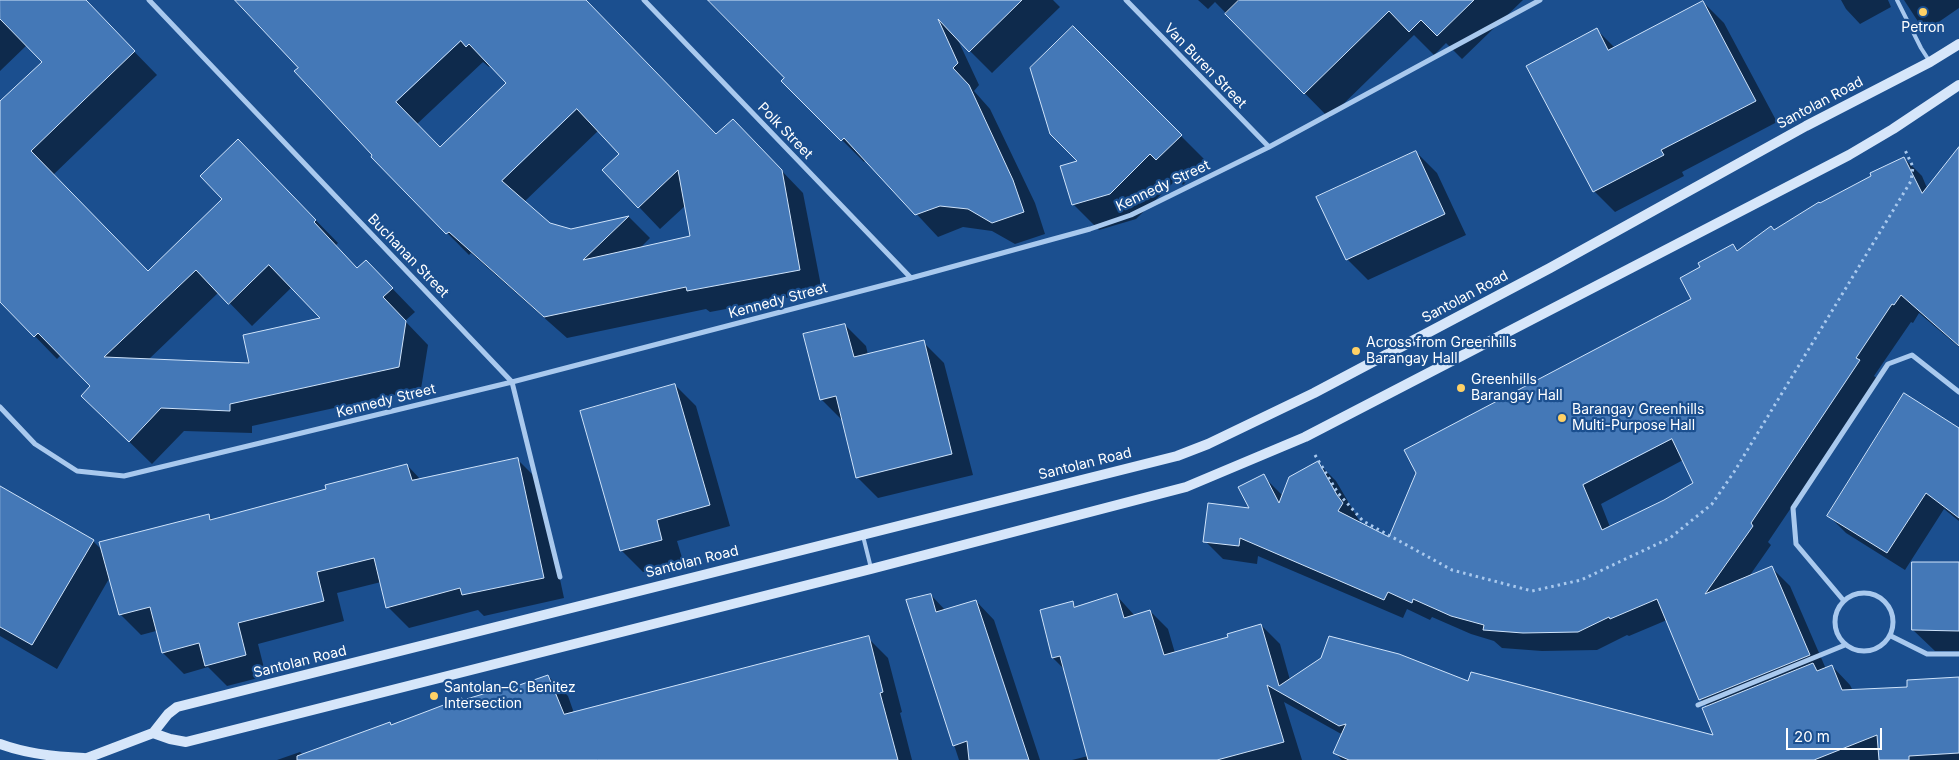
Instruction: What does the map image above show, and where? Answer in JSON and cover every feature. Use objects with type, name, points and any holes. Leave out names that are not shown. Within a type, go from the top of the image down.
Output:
[{"type":"main road","name":"Santolan Road","points":[[153,733],[168,714],[177,707],[1177,456],[1208,444],[1314,393],[1550,268],[1806,126],[1930,62],[1959,44]]},
{"type":"main road","points":[[0,744],[17,751],[83,760],[153,733],[186,742],[871,569],[1186,487],[1305,437],[1848,155],[1959,85]]},
{"type":"street","name":"Buchanan Street","points":[[148,0],[512,382],[560,577]]},
{"type":"street","name":"Polk Street","points":[[644,0],[910,278]]},
{"type":"street","name":"Van Buren Street","points":[[1126,0],[1269,148]]},
{"type":"street","name":"Kennedy Street","points":[[0,407],[35,444],[77,471],[124,476],[512,382],[910,278],[1090,229],[1131,215],[1269,148],[1540,0]]},
{"type":"street","points":[[1844,601],[1796,544],[1793,508],[1888,364],[1912,355],[1959,392]]},
{"type":"street","points":[[1858,593],[1875,594],[1888,604],[1894,620],[1891,636],[1879,649],[1861,652],[1845,645],[1837,636],[1834,623],[1836,611],[1844,601],[1858,593]]},
{"type":"street","points":[[1891,636],[1927,654],[1959,654]]},
{"type":"street","points":[[1698,705],[1845,645]]},
{"type":"lane","points":[[1897,0],[1930,62]]},
{"type":"lane","points":[[862,534],[871,569]]},
{"type":"path","points":[[1305,437],[1338,493],[1363,522],[1452,570],[1532,591],[1581,580],[1670,538],[1712,504],[1734,472],[1911,181],[1913,168],[1907,155]]},
{"type":"building","points":[[0,0],[86,0],[135,51],[31,151],[148,271],[222,199],[200,176],[238,139],[316,220],[314,222],[357,268],[366,260],[393,288],[383,297],[406,321],[399,367],[230,404],[230,411],[161,408],[129,442],[81,396],[90,386],[38,333],[34,337],[0,302],[0,101],[42,62],[0,19]],"holes":[[[269,265],[320,318],[243,335],[249,363],[104,357],[196,270],[228,304]]]},
{"type":"building","points":[[235,0],[586,0],[716,134],[733,119],[782,170],[800,270],[687,291],[686,287],[544,317],[449,232],[446,234],[371,157],[372,155],[294,71],[298,68]],"holes":[[[461,41],[466,47],[469,44],[506,83],[440,147],[396,102]],[[577,109],[619,154],[602,170],[638,208],[678,170],[690,236],[583,260],[629,216],[571,229],[550,223],[502,181]]]},
{"type":"building","points":[[708,0],[1022,0],[969,52],[938,19],[958,63],[953,68],[969,85],[1013,180],[1024,212],[992,223],[968,209],[940,206],[915,215],[844,138],[841,141],[781,81],[784,78]]},
{"type":"building","points":[[1239,0],[1474,0],[1437,36],[1421,20],[1409,32],[1389,11],[1304,94],[1225,14]]},
{"type":"building","points":[[1703,1],[1756,101],[1661,150],[1664,155],[1593,192],[1526,66],[1597,28],[1608,50]]},
{"type":"building","points":[[1073,26],[1182,135],[1156,160],[1150,154],[1110,194],[1072,205],[1060,166],[1077,161],[1050,134],[1030,68]]},
{"type":"building","points":[[1959,147],[1959,346],[1901,295],[1894,305],[1892,304],[1856,358],[1860,360],[1751,523],[1753,526],[1705,594],[1772,566],[1810,655],[1699,700],[1657,599],[1610,619],[1609,617],[1578,632],[1523,633],[1483,630],[1484,625],[1451,616],[1413,599],[1412,603],[1388,592],[1384,600],[1240,538],[1239,546],[1203,542],[1208,503],[1249,508],[1238,487],[1264,474],[1279,503],[1289,477],[1318,461],[1343,503],[1338,511],[1389,537],[1416,473],[1404,450],[1691,299],[1680,278],[1700,267],[1698,263],[1733,244],[1737,251],[1771,226],[1774,230],[1819,202],[1871,176],[1870,173],[1904,157],[1922,193]],"holes":[[[1672,439],[1693,483],[1664,500],[1602,530],[1583,485]]]},
{"type":"building","points":[[1416,151],[1445,214],[1346,260],[1316,197]]},
{"type":"building","points":[[845,324],[854,357],[924,340],[952,454],[856,478],[836,396],[820,400],[803,334]]},
{"type":"building","points":[[675,384],[710,505],[657,520],[662,540],[620,551],[580,411]]},
{"type":"building","points":[[1904,393],[1959,428],[1959,518],[1926,493],[1887,553],[1827,516]]},
{"type":"building","points":[[518,458],[544,578],[462,595],[460,588],[386,608],[374,558],[317,572],[324,601],[238,623],[246,655],[205,666],[199,643],[162,653],[150,607],[119,615],[99,542],[209,514],[210,520],[326,489],[325,485],[407,464],[412,480]]},
{"type":"building","points":[[0,486],[94,540],[32,645],[0,627]]},
{"type":"building","points":[[1912,562],[1959,562],[1959,631],[1912,630]]},
{"type":"building","points":[[931,594],[936,612],[976,600],[1029,760],[969,760],[967,741],[953,746],[906,600]]},
{"type":"building","points":[[1117,594],[1124,618],[1150,610],[1164,655],[1228,637],[1227,634],[1261,624],[1279,686],[1321,658],[1329,636],[1399,654],[1468,681],[1471,672],[1713,735],[1702,708],[1813,663],[1817,671],[1832,665],[1842,690],[1907,687],[1907,680],[1959,677],[1959,753],[1909,756],[1909,760],[1879,760],[1877,735],[1814,760],[1349,760],[1333,753],[1346,724],[1339,726],[1267,685],[1284,742],[1217,760],[1088,760],[1060,656],[1052,658],[1040,610],[1073,601],[1074,607]]},
{"type":"building","points":[[869,636],[883,692],[880,693],[898,760],[297,760],[297,756],[390,722],[391,725],[462,698],[463,700],[507,687],[508,689],[548,675],[564,714]]},
{"type":"place","name":"Petron","points":[[1923,12]]},
{"type":"place","name":"Across from Greenhills Barangay Hall","points":[[1356,351]]},
{"type":"place","name":"Greenhills Barangay Hall","points":[[1461,388]]},
{"type":"place","name":"Barangay Greenhills Multi-Purpose Hall","points":[[1562,418]]},
{"type":"place","name":"Santolan–C. Benitez Intersection","points":[[434,696]]}]
